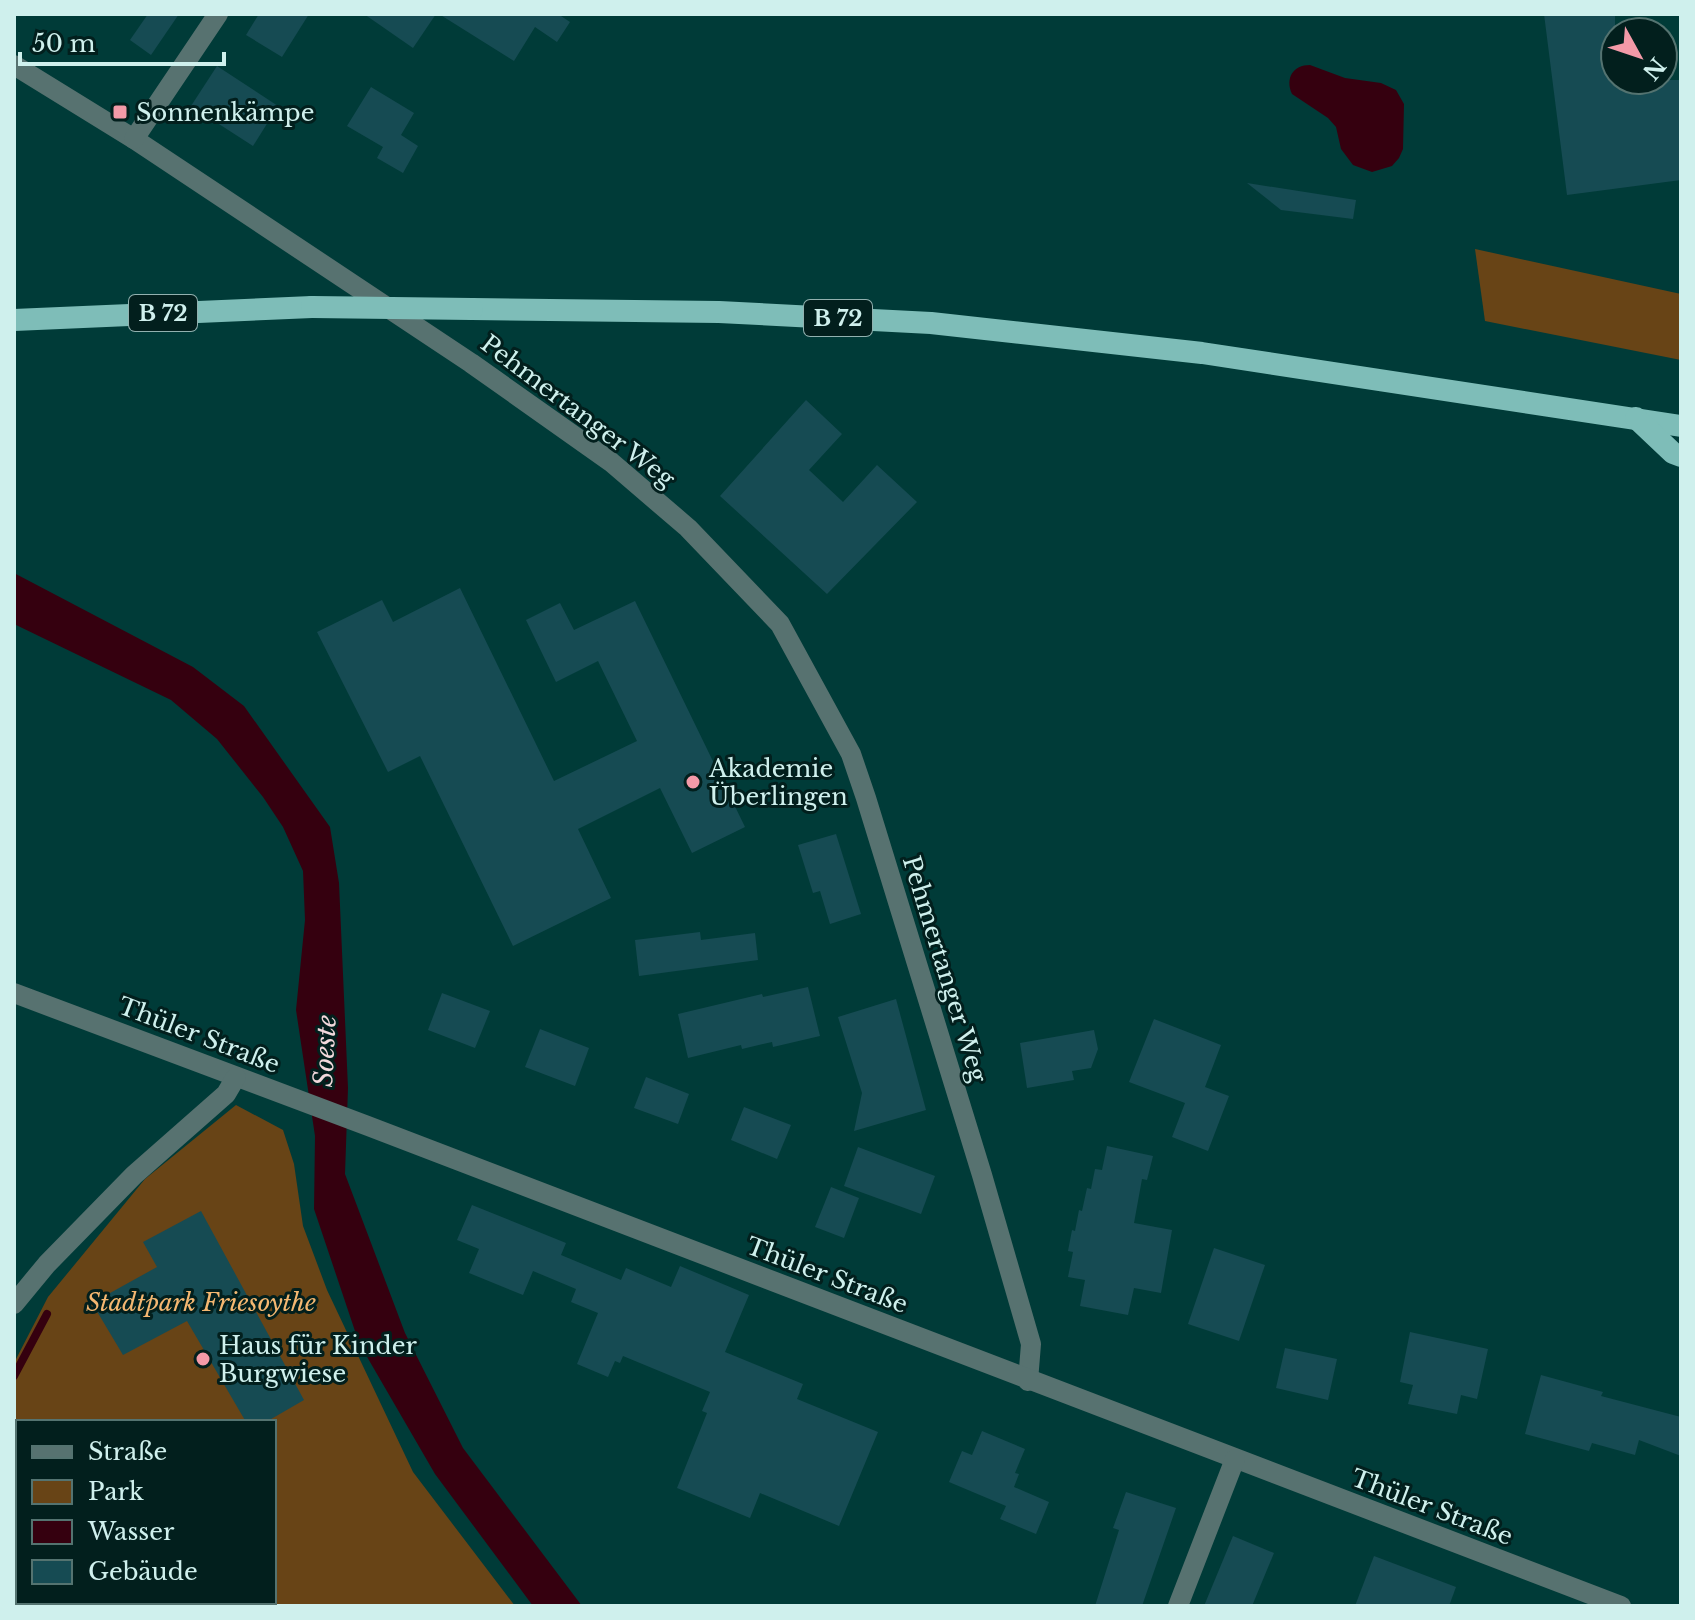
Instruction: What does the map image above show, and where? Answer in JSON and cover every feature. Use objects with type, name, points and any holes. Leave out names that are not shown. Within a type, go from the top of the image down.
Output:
[{"type":"highway","name":"B 72","points":[[14,320],[312,307],[719,312],[931,323],[1202,353],[1681,426]]},
{"type":"highway","points":[[1635,417],[1673,453],[1681,456]]},
{"type":"street","points":[[134,139],[218,14]]},
{"type":"street","name":"Pehmertanger Weg","points":[[14,65],[134,139],[471,363],[611,462],[688,528],[780,624],[851,754],[866,798],[1031,1344],[1028,1381]]},
{"type":"street","name":"Thüler Straße","points":[[14,993],[1621,1606]]},
{"type":"street","points":[[14,1304],[47,1264],[134,1175],[226,1094],[236,1077]]},
{"type":"street","points":[[1178,1606],[1235,1459]]},
{"type":"green space","points":[[1475,249],[1681,294],[1681,360],[1485,321]]},
{"type":"green space","name":"Stadtpark Friesoythe","points":[[236,1105],[283,1130],[294,1164],[303,1226],[327,1290],[413,1472],[515,1606],[14,1606],[14,1363],[48,1297],[145,1179]]},
{"type":"water","points":[[1310,65],[1345,78],[1381,83],[1396,90],[1404,104],[1403,149],[1392,166],[1372,172],[1353,165],[1341,149],[1336,127],[1328,118],[1292,94],[1289,83],[1292,74],[1299,67]]},
{"type":"water","name":"Soeste","points":[[14,573],[193,667],[244,706],[330,827],[339,883],[348,1088],[345,1174],[405,1333],[463,1448],[582,1606],[533,1606],[435,1474],[359,1343],[314,1209],[315,1136],[296,1010],[305,920],[303,871],[283,827],[217,739],[171,700],[14,624]]},
{"type":"building","points":[[148,14],[179,14],[151,55],[130,40]]},
{"type":"building","points":[[259,14],[309,14],[282,57],[246,35]]},
{"type":"building","points":[[364,14],[436,14],[413,48]]},
{"type":"building","points":[[439,14],[558,14],[570,22],[557,42],[535,27],[514,61]]},
{"type":"building","points":[[1544,14],[1615,14],[1599,16],[1599,96],[1679,96],[1681,80],[1681,180],[1567,195]]},
{"type":"building","points":[[217,66],[278,106],[253,146],[191,106]]},
{"type":"building","points":[[371,87],[414,113],[401,135],[418,146],[403,173],[377,158],[383,147],[347,126]]},
{"type":"building","points":[[1247,183],[1356,200],[1353,219],[1281,210]]},
{"type":"building","points":[[806,400],[842,434],[809,470],[843,502],[877,465],[917,502],[827,594],[720,496]]},
{"type":"building","points":[[460,588],[554,781],[637,741],[598,661],[556,682],[526,620],[560,603],[574,630],[635,601],[745,827],[692,853],[660,788],[578,829],[611,898],[513,946],[420,756],[388,772],[317,632],[382,600],[393,622]]},
{"type":"building","points":[[836,834],[861,914],[830,924],[820,891],[813,893],[798,845]]},
{"type":"building","points":[[700,932],[701,940],[755,933],[758,960],[639,976],[635,940]]},
{"type":"building","points":[[808,987],[820,1036],[773,1047],[772,1042],[742,1049],[741,1045],[688,1058],[678,1014],[762,994],[763,997]]},
{"type":"building","points":[[442,993],[490,1011],[475,1048],[428,1030]]},
{"type":"building","points":[[896,999],[926,1110],[854,1131],[862,1093],[838,1017]]},
{"type":"building","points":[[1154,1019],[1221,1045],[1205,1087],[1229,1096],[1208,1151],[1172,1137],[1185,1103],[1129,1082]]},
{"type":"building","points":[[540,1029],[589,1048],[575,1086],[525,1067]]},
{"type":"building","points":[[1094,1030],[1098,1049],[1091,1068],[1072,1071],[1074,1080],[1027,1088],[1020,1043]]},
{"type":"building","points":[[646,1077],[689,1094],[678,1124],[634,1108]]},
{"type":"building","points":[[744,1107],[791,1125],[777,1159],[731,1140]]},
{"type":"building","points":[[1107,1146],[1153,1156],[1147,1180],[1142,1179],[1134,1223],[1172,1230],[1161,1293],[1134,1288],[1128,1315],[1080,1306],[1085,1280],[1068,1277],[1073,1252],[1068,1251],[1072,1230],[1075,1231],[1087,1188],[1091,1189],[1095,1169],[1102,1170]]},
{"type":"building","points":[[858,1147],[935,1176],[921,1214],[844,1186]]},
{"type":"building","points":[[831,1187],[859,1198],[844,1238],[815,1227]]},
{"type":"building","points":[[472,1205],[566,1243],[561,1255],[621,1280],[626,1268],[671,1287],[680,1266],[749,1295],[725,1352],[803,1384],[797,1399],[878,1432],[839,1526],[760,1493],[750,1518],[677,1488],[707,1413],[702,1411],[710,1392],[623,1356],[620,1363],[615,1361],[608,1377],[577,1364],[598,1313],[571,1302],[576,1289],[533,1271],[523,1295],[469,1273],[479,1249],[457,1240]]},
{"type":"building","points":[[201,1211],[304,1400],[269,1420],[245,1420],[187,1321],[123,1355],[92,1303],[157,1267],[143,1242]]},
{"type":"building","points":[[1214,1248],[1265,1265],[1239,1341],[1188,1324]]},
{"type":"building","points":[[1410,1332],[1488,1349],[1477,1399],[1461,1395],[1457,1414],[1408,1404],[1413,1385],[1400,1382]]},
{"type":"building","points":[[1285,1348],[1337,1359],[1328,1400],[1276,1388]]},
{"type":"building","points":[[1541,1375],[1603,1392],[1601,1396],[1681,1417],[1681,1456],[1639,1440],[1635,1455],[1592,1443],[1589,1451],[1525,1434]]},
{"type":"building","points":[[982,1431],[1025,1449],[1015,1473],[1019,1474],[1014,1487],[1049,1502],[1036,1534],[1000,1519],[1006,1506],[949,1482],[962,1451],[972,1455]]},
{"type":"building","points":[[1126,1492],[1176,1508],[1142,1606],[1095,1606],[1119,1530],[1113,1528]]},
{"type":"building","points":[[1233,1536],[1274,1553],[1252,1606],[1204,1606]]},
{"type":"building","points":[[1374,1556],[1456,1587],[1449,1606],[1355,1606]]},
{"type":"waterway","points":[[14,1376],[47,1314]]},
{"type":"waterway","points":[[14,1571],[16,1576]]},
{"type":"place","name":"Sonnenkämpe","points":[[120,112]]},
{"type":"place","name":"Akademie Überlingen","points":[[693,782]]},
{"type":"place","name":"Haus für Kinder Burgwiese","points":[[203,1359]]}]
